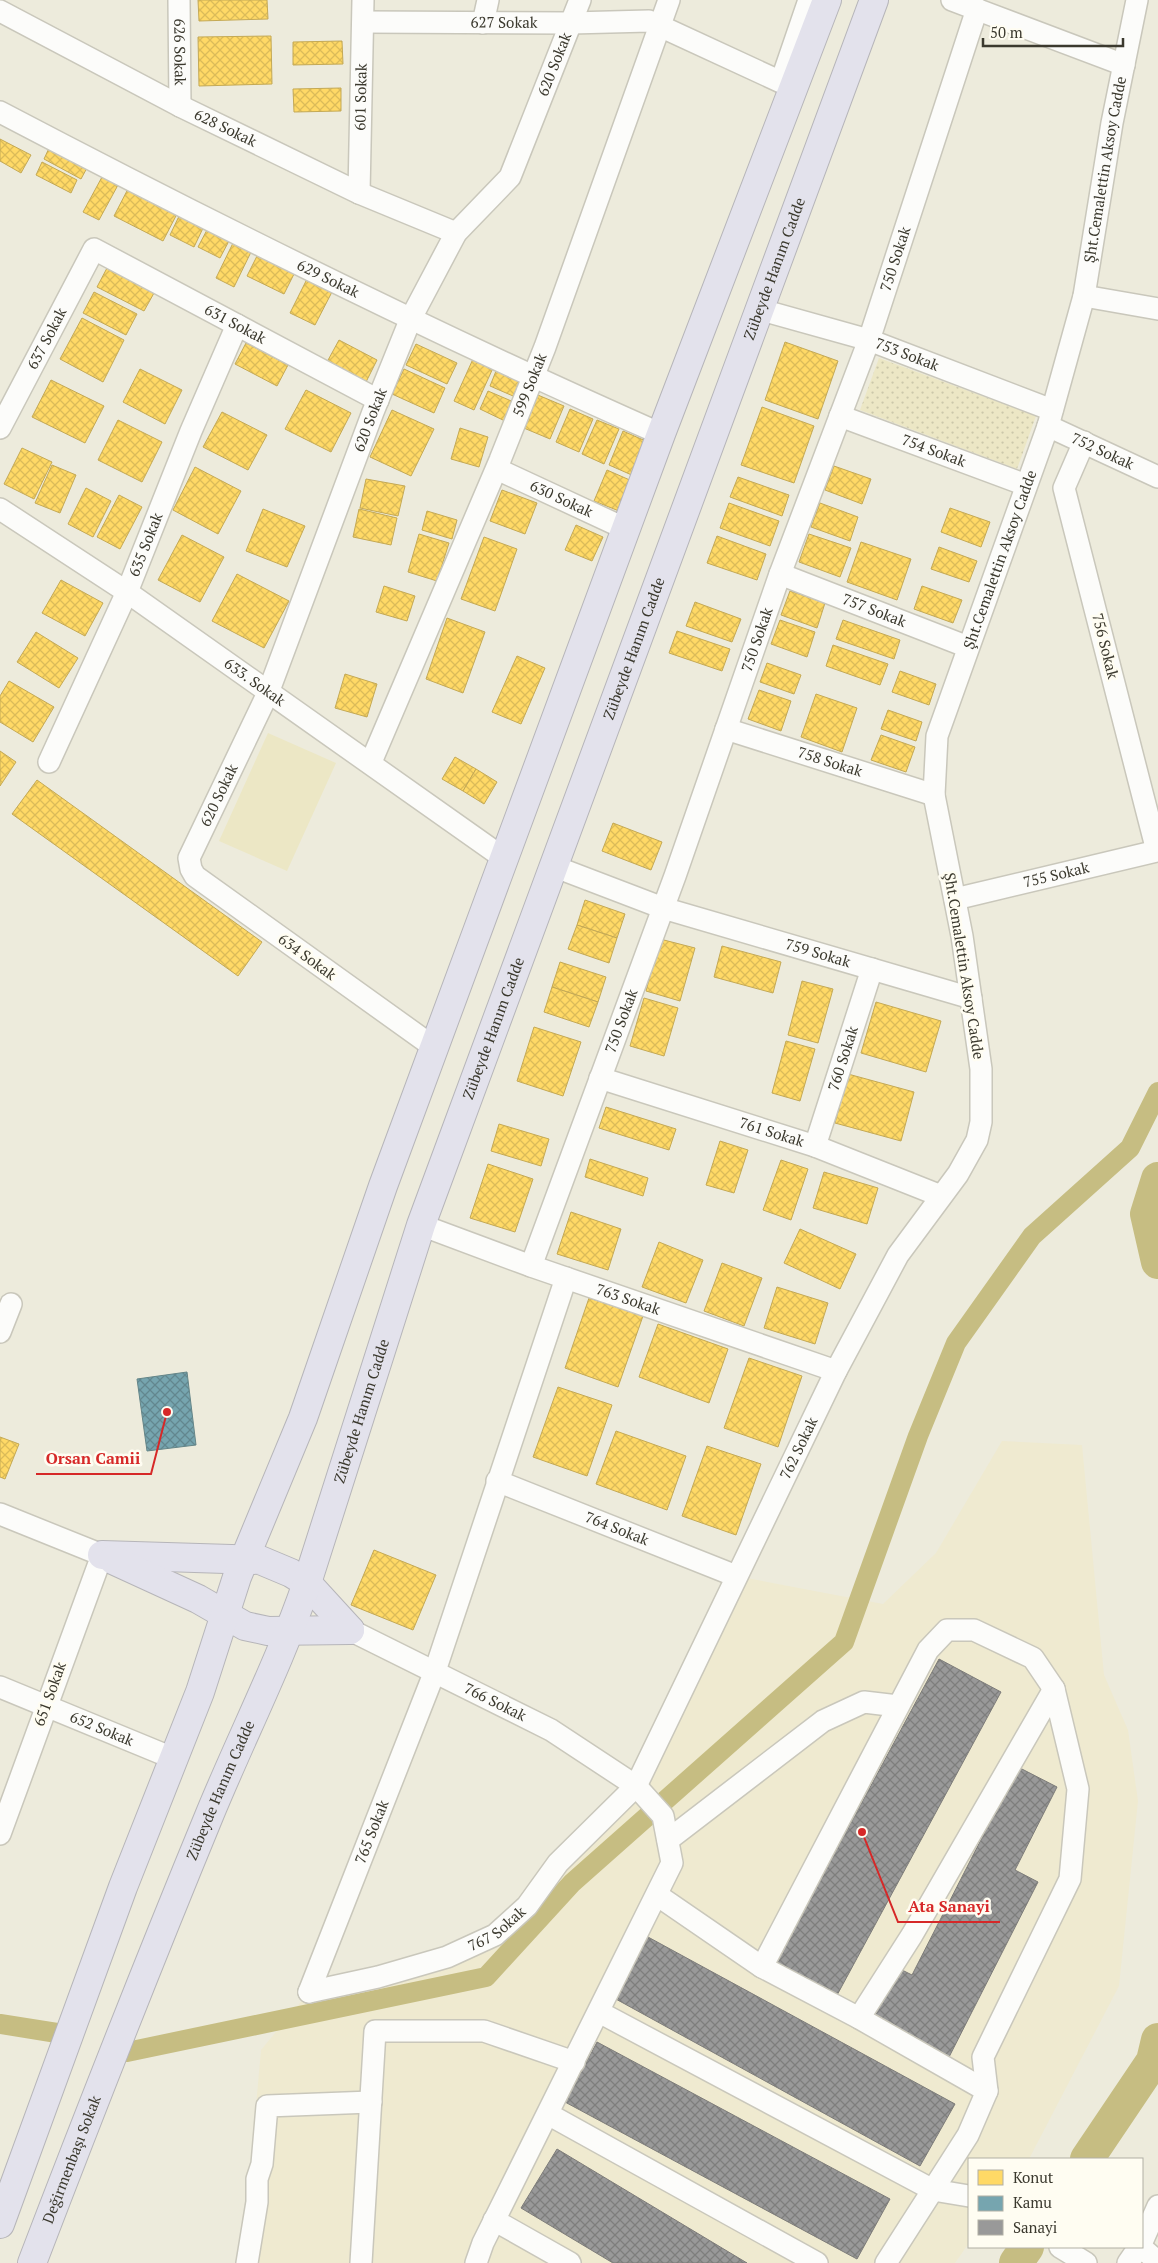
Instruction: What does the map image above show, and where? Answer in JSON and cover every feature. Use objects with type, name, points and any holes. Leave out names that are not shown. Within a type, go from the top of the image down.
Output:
[{"type":"highway","points":[[0,2224],[122,1887],[175,1759],[200,1692],[244,1559],[303,1418],[383,1186],[626,528],[827,0]]},
{"type":"highway","name":"Zübeyde Hanım Cadde","points":[[113,2056],[242,1736],[290,1631],[421,1225],[758,309],[874,0]]},
{"type":"highway","points":[[102,1555],[260,1560],[279,1567],[307,1583],[350,1630]]},
{"type":"highway","points":[[102,1555],[225,1613],[245,1626],[268,1631],[350,1630]]},
{"type":"highway","name":"Değirmenbaşı Sokak","points":[[32,2263],[113,2056]]},
{"type":"street","name":"626 Sokak","points":[[179,0],[180,106]]},
{"type":"street","name":"601 Sokak","points":[[359,193],[363,0]]},
{"type":"street","points":[[483,23],[488,0]]},
{"type":"street","name":"620 Sokak","points":[[190,858],[268,693],[378,400],[411,318],[456,233],[510,177],[580,0]]},
{"type":"street","name":"599 Sokak","points":[[371,762],[497,468],[532,378],[669,0]]},
{"type":"street","name":"627 Sokak","points":[[364,22],[571,23],[649,21],[660,24],[781,82],[809,0]]},
{"type":"street","points":[[952,0],[1124,64]]},
{"type":"street","name":"Şht.Cemalettin Aksoy Cadde","points":[[981,1122],[981,1069],[971,998],[934,795],[937,736],[1050,418],[1084,296],[1112,123],[1137,0]]},
{"type":"street","name":"750 Sokak","points":[[531,1266],[663,908],[780,574],[869,340],[977,10]]},
{"type":"street","name":"628 Sokak","points":[[0,11],[180,106],[359,193],[456,233]]},
{"type":"street","name":"629 Sokak","points":[[0,112],[158,195],[532,378],[661,434]]},
{"type":"street","name":"631 Sokak","points":[[94,250],[378,400]]},
{"type":"street","name":"637 Sokak","points":[[0,428],[79,274],[94,250]]},
{"type":"street","points":[[1084,296],[1158,309]]},
{"type":"street","name":"753 Sokak","points":[[758,309],[869,340],[1050,418]]},
{"type":"street","name":"635 Sokak","points":[[49,762],[126,592],[191,431],[237,325]]},
{"type":"street","name":"754 Sokak","points":[[840,416],[1026,485]]},
{"type":"street","name":"752 Sokak","points":[[1050,418],[1084,442],[1158,477]]},
{"type":"street","name":"756 Sokak","points":[[1084,442],[1064,488],[1157,852]]},
{"type":"street","name":"630 Sokak","points":[[497,468],[626,528]]},
{"type":"street","name":"633. Sokak","points":[[0,509],[126,592],[268,693],[371,762],[505,859]]},
{"type":"street","name":"757 Sokak","points":[[780,574],[968,647]]},
{"type":"street","name":"758 Sokak","points":[[726,729],[934,795]]},
{"type":"street","name":"755 Sokak","points":[[954,899],[1157,852]]},
{"type":"street","name":"634 Sokak","points":[[190,858],[191,869],[204,883],[435,1048]]},
{"type":"street","name":"759 Sokak","points":[[553,866],[663,908],[971,998]]},
{"type":"street","name":"760 Sokak","points":[[815,1146],[872,969]]},
{"type":"street","name":"761 Sokak","points":[[600,1078],[815,1146],[941,1196]]},
{"type":"street","name":"762 Sokak","points":[[636,1786],[836,1371],[898,1255],[958,1174],[977,1140],[981,1122]]},
{"type":"street","name":"763 Sokak","points":[[421,1225],[531,1266],[836,1371]]},
{"type":"street","name":"765 Sokak","points":[[309,1992],[436,1671],[497,1481],[566,1278]]},
{"type":"street","points":[[0,1332],[11,1304]]},
{"type":"street","name":"764 Sokak","points":[[497,1481],[736,1576]]},
{"type":"street","points":[[0,1514],[102,1555]]},
{"type":"street","name":"651 Sokak","points":[[0,1834],[102,1555]]},
{"type":"street","name":"766 Sokak","points":[[350,1630],[436,1671],[551,1730],[636,1786],[663,1816],[668,1840],[672,1864],[494,2220],[476,2263]]},
{"type":"street","points":[[762,1967],[928,1650],[948,1630],[974,1630],[1033,1658],[1054,1689],[1078,1789],[1070,1879],[983,2057],[987,2091],[968,2135],[886,2263]]},
{"type":"street","name":"652 Sokak","points":[[0,1687],[175,1759]]},
{"type":"street","points":[[859,2018],[912,1935],[1054,1689]]},
{"type":"street","points":[[668,1840],[823,1722],[864,1702],[898,1706]]},
{"type":"street","name":"767 Sokak","points":[[309,1992],[378,1977],[447,1957],[495,1935],[527,1906],[558,1864],[636,1786]]},
{"type":"street","points":[[657,1895],[762,1967],[859,2018],[987,2091]]},
{"type":"street","points":[[598,2012],[933,2190],[968,2196]]},
{"type":"street","points":[[361,2263],[375,2031],[484,2031],[574,2062]]},
{"type":"street","points":[[247,2263],[257,2202],[257,2179],[262,2164],[267,2106],[371,2102]]},
{"type":"street","points":[[548,2114],[818,2263]]},
{"type":"street","points":[[1143,2240],[1158,2206]]},
{"type":"street","points":[[494,2220],[570,2263]]},
{"type":"street","points":[[1062,2248],[1086,2263]]},
{"type":"street","points":[[1128,2263],[1139,2248]]},
{"type":"street","points":[[1141,2248],[1158,2262]]},
{"type":"shaded area","points":[[879,358],[1036,416],[1017,469],[860,410]]},
{"type":"shaded area","points":[[268,733],[336,763],[287,871],[219,841]]},
{"type":"shaded area","points":[[1002,1441],[1082,1445],[1104,1675],[1128,1730],[1138,1801],[1119,1986],[1030,2158],[968,2158],[968,2244],[955,2263],[242,2263],[261,2050],[309,1992],[495,1935],[636,1786],[736,1576],[883,1604],[936,1553]]},
{"type":"building: Konut","points":[[198,0],[267,0],[268,19],[199,21]]},
{"type":"building: Konut","points":[[271,36],[272,84],[199,86],[198,37]]},
{"type":"building: Konut","points":[[342,41],[343,64],[293,65],[293,42]]},
{"type":"building: Konut","points":[[341,88],[341,111],[294,112],[293,89]]},
{"type":"building: Konut","points":[[0,139],[31,155],[21,173],[0,161]]},
{"type":"building: Konut","points":[[50,146],[88,166],[81,179],[44,159]]},
{"type":"building: Konut","points":[[42,162],[77,180],[71,193],[36,175]]},
{"type":"building: Konut","points":[[102,177],[118,185],[99,220],[83,212]]},
{"type":"building: Konut","points":[[130,185],[179,210],[163,241],[114,216]]},
{"type":"building: Konut","points":[[181,212],[205,224],[194,247],[170,235]]},
{"type":"building: Konut","points":[[208,228],[230,239],[220,258],[198,247]]},
{"type":"building: Konut","points":[[234,241],[252,250],[234,287],[216,278]]},
{"type":"building: Konut","points":[[259,252],[296,270],[284,294],[247,276]]},
{"type":"building: Konut","points":[[107,268],[154,293],[144,311],[97,287]]},
{"type":"building: Konut","points":[[308,277],[333,290],[315,325],[290,313]]},
{"type":"building: Konut","points":[[94,292],[137,314],[126,335],[83,313]]},
{"type":"building: Konut","points":[[82,318],[124,340],[103,382],[60,359]]},
{"type":"building: Konut","points":[[339,340],[377,360],[366,382],[327,362]]},
{"type":"building: Konut","points":[[785,342],[838,361],[818,419],[765,400]]},
{"type":"building: Konut","points":[[246,343],[288,365],[277,386],[235,364]]},
{"type":"building: Konut","points":[[416,344],[457,363],[447,384],[406,365]]},
{"type":"building: Konut","points":[[473,359],[493,368],[474,410],[454,401]]},
{"type":"building: Konut","points":[[140,369],[182,390],[165,424],[123,402]]},
{"type":"building: Konut","points":[[404,369],[445,388],[434,413],[392,394]]},
{"type":"building: Konut","points":[[496,371],[520,381],[513,396],[490,386]]},
{"type":"building: Konut","points":[[51,380],[104,406],[85,443],[32,417]]},
{"type":"building: Konut","points":[[306,390],[351,413],[331,452],[285,429]]},
{"type":"building: Konut","points":[[488,391],[516,403],[507,422],[480,409]]},
{"type":"building: Konut","points":[[533,393],[564,406],[550,439],[519,426]]},
{"type":"building: Konut","points":[[762,407],[814,426],[794,483],[741,465]]},
{"type":"building: Konut","points":[[570,409],[593,419],[579,452],[556,442]]},
{"type":"building: Konut","points":[[392,410],[434,429],[411,476],[370,457]]},
{"type":"building: Konut","points":[[222,412],[267,435],[248,470],[203,447]]},
{"type":"building: Konut","points":[[118,420],[162,442],[142,482],[98,460]]},
{"type":"building: Konut","points":[[597,420],[619,429],[604,464],[582,454]]},
{"type":"building: Konut","points":[[460,428],[488,437],[479,467],[451,459]]},
{"type":"building: Konut","points":[[623,431],[648,442],[634,476],[609,465]]},
{"type":"building: Konut","points":[[22,448],[52,462],[34,499],[4,484]]},
{"type":"building: Konut","points":[[52,465],[76,475],[60,513],[35,503]]},
{"type":"building: Konut","points":[[834,466],[871,479],[862,504],[825,490]]},
{"type":"building: Konut","points":[[195,467],[241,491],[218,534],[173,510]]},
{"type":"building: Konut","points":[[607,470],[632,481],[619,511],[594,501]]},
{"type":"building: Konut","points":[[738,477],[789,495],[782,516],[730,497]]},
{"type":"building: Konut","points":[[366,479],[405,486],[398,516],[360,508]]},
{"type":"building: Konut","points":[[86,488],[111,501],[93,537],[68,524]]},
{"type":"building: Konut","points":[[502,490],[537,503],[525,534],[490,521]]},
{"type":"building: Konut","points":[[119,495],[142,507],[120,549],[97,537]]},
{"type":"building: Konut","points":[[729,503],[779,521],[770,546],[720,528]]},
{"type":"building: Konut","points":[[820,503],[858,517],[850,541],[811,527]]},
{"type":"building: Konut","points":[[950,508],[990,522],[981,547],[941,532]]},
{"type":"building: Konut","points":[[263,509],[305,526],[287,567],[246,551]]},
{"type":"building: Konut","points":[[359,509],[397,518],[391,545],[353,537]]},
{"type":"building: Konut","points":[[427,511],[457,520],[452,539],[422,530]]},
{"type":"building: Konut","points":[[576,525],[603,537],[592,561],[565,550]]},
{"type":"building: Konut","points":[[419,534],[449,543],[437,581],[408,572]]},
{"type":"building: Konut","points":[[809,534],[851,548],[840,577],[799,562]]},
{"type":"building: Konut","points":[[182,535],[224,557],[200,602],[158,580]]},
{"type":"building: Konut","points":[[717,536],[766,554],[757,580],[707,563]]},
{"type":"building: Konut","points":[[484,537],[517,549],[495,611],[461,599]]},
{"type":"building: Konut","points":[[861,542],[911,559],[897,600],[847,582]]},
{"type":"building: Konut","points":[[939,547],[977,561],[969,582],[931,569]]},
{"type":"building: Konut","points":[[237,574],[289,601],[264,648],[212,621]]},
{"type":"building: Konut","points":[[61,580],[103,603],[85,636],[42,613]]},
{"type":"building: Konut","points":[[384,586],[415,596],[407,621],[376,612]]},
{"type":"building: Konut","points":[[922,586],[962,600],[953,623],[914,609]]},
{"type":"building: Konut","points":[[790,591],[825,603],[817,628],[781,615]]},
{"type":"building: Konut","points":[[695,602],[741,619],[732,642],[686,626]]},
{"type":"building: Konut","points":[[447,618],[485,632],[463,693],[426,679]]},
{"type":"building: Konut","points":[[780,620],[815,632],[807,657],[771,644]]},
{"type":"building: Konut","points":[[843,620],[900,640],[894,659],[836,639]]},
{"type":"building: Konut","points":[[677,631],[730,649],[722,671],[669,653]]},
{"type":"building: Konut","points":[[36,632],[78,658],[59,688],[17,662]]},
{"type":"building: Konut","points":[[833,645],[888,664],[880,685],[826,666]]},
{"type":"building: Konut","points":[[517,656],[545,668],[521,724],[492,712]]},
{"type":"building: Konut","points":[[767,663],[801,675],[794,694],[760,682]]},
{"type":"building: Konut","points":[[900,671],[936,684],[929,705],[892,692]]},
{"type":"building: Konut","points":[[345,674],[377,684],[367,717],[335,708]]},
{"type":"building: Konut","points":[[9,681],[54,707],[33,742],[0,722],[0,696]]},
{"type":"building: Konut","points":[[759,690],[791,701],[781,731],[748,719]]},
{"type":"building: Konut","points":[[816,694],[857,708],[842,752],[801,737]]},
{"type":"building: Konut","points":[[888,710],[922,722],[916,741],[881,729]]},
{"type":"building: Konut","points":[[881,735],[915,747],[906,772],[871,760]]},
{"type":"building: Konut","points":[[0,751],[16,762],[0,786]]},
{"type":"building: Konut","points":[[455,757],[476,769],[463,791],[442,779]]},
{"type":"building: Konut","points":[[476,769],[497,782],[484,804],[463,791]]},
{"type":"building: Konut","points":[[37,780],[262,942],[238,976],[12,814]]},
{"type":"building: Konut","points":[[613,823],[662,842],[651,870],[602,851]]},
{"type":"building: Konut","points":[[585,900],[625,914],[617,938],[577,925]]},
{"type":"building: Konut","points":[[577,925],[617,938],[609,963],[568,949]]},
{"type":"building: Konut","points":[[660,939],[695,948],[680,1001],[646,991]]},
{"type":"building: Konut","points":[[722,946],[781,962],[773,993],[714,977]]},
{"type":"building: Konut","points":[[560,962],[606,977],[598,1002],[552,987]]},
{"type":"building: Konut","points":[[802,981],[833,989],[818,1043],[788,1035]]},
{"type":"building: Konut","points":[[552,987],[598,1002],[589,1027],[544,1012]]},
{"type":"building: Konut","points":[[644,998],[678,1008],[664,1056],[630,1046]]},
{"type":"building: Konut","points":[[876,1002],[941,1021],[926,1072],[861,1053]]},
{"type":"building: Konut","points":[[534,1027],[581,1042],[563,1096],[517,1081]]},
{"type":"building: Konut","points":[[786,1041],[815,1049],[800,1101],[772,1093]]},
{"type":"building: Konut","points":[[848,1074],[914,1092],[901,1141],[835,1123]]},
{"type":"building: Konut","points":[[606,1107],[676,1129],[669,1150],[599,1128]]},
{"type":"building: Konut","points":[[499,1124],[549,1139],[541,1166],[491,1151]]},
{"type":"building: Konut","points":[[720,1141],[748,1150],[734,1193],[706,1185]]},
{"type":"building: Konut","points":[[590,1159],[648,1178],[643,1196],[585,1177]]},
{"type":"building: Konut","points":[[781,1160],[808,1169],[791,1220],[763,1210]]},
{"type":"building: Konut","points":[[488,1164],[533,1179],[515,1232],[470,1218]]},
{"type":"building: Konut","points":[[824,1172],[878,1188],[867,1224],[813,1208]]},
{"type":"building: Konut","points":[[571,1212],[621,1229],[608,1270],[557,1254]]},
{"type":"building: Konut","points":[[800,1229],[856,1254],[840,1289],[784,1263]]},
{"type":"building: Konut","points":[[659,1242],[703,1260],[686,1303],[642,1287]]},
{"type":"building: Konut","points":[[722,1263],[762,1278],[744,1326],[704,1311]]},
{"type":"building: Konut","points":[[777,1287],[828,1303],[815,1344],[764,1328]]},
{"type":"building: Konut","points":[[589,1298],[643,1316],[618,1387],[565,1368]]},
{"type":"building: Konut","points":[[658,1324],[728,1349],[709,1403],[639,1377]]},
{"type":"building: Konut","points":[[749,1358],[802,1376],[778,1447],[724,1428]]},
{"type":"building: Konut","points":[[558,1387],[612,1405],[587,1476],[533,1457]]},
{"type":"building: Konut","points":[[616,1431],[686,1456],[667,1510],[596,1484]]},
{"type":"building: Konut","points":[[0,1437],[19,1444],[5,1479],[0,1477]]},
{"type":"building: Konut","points":[[707,1446],[761,1464],[736,1535],[682,1516]]},
{"type":"building: Konut","points":[[374,1550],[436,1575],[413,1630],[351,1605]]},
{"type":"building: Kamu","points":[[187,1372],[196,1445],[147,1451],[137,1379]]},
{"type":"building: Sanayi","points":[[939,1659],[1001,1692],[836,1997],[775,1964]]},
{"type":"building: Sanayi","points":[[1018,1767],[1057,1787],[1015,1870],[1038,1882],[947,2061],[869,2021],[896,1967],[912,1975]]},
{"type":"building: Sanayi","points":[[648,1937],[955,2104],[920,2166],[614,1998]]},
{"type":"building: Sanayi","points":[[597,2042],[890,2199],[857,2259],[565,2102]]},
{"type":"building: Sanayi","points":[[557,2149],[747,2263],[613,2263],[521,2208]]},
{"type":"waterway","points":[[127,2052],[486,1977],[572,1883],[844,1642],[918,1436],[956,1343],[1032,1236],[1130,1148],[1158,1092]]},
{"type":"waterway","points":[[1158,1179],[1147,1214],[1158,1262]]},
{"type":"waterway","points":[[0,2024],[57,2033]]},
{"type":"waterway","points":[[1088,2158],[1153,2061],[1158,2040]]},
{"type":"waterway","points":[[1016,2263],[1026,2248]]},
{"type":"place","name":"Orsan Camii","points":[[167,1412]]},
{"type":"place","name":"Ata Sanayi","points":[[862,1832]]}]
